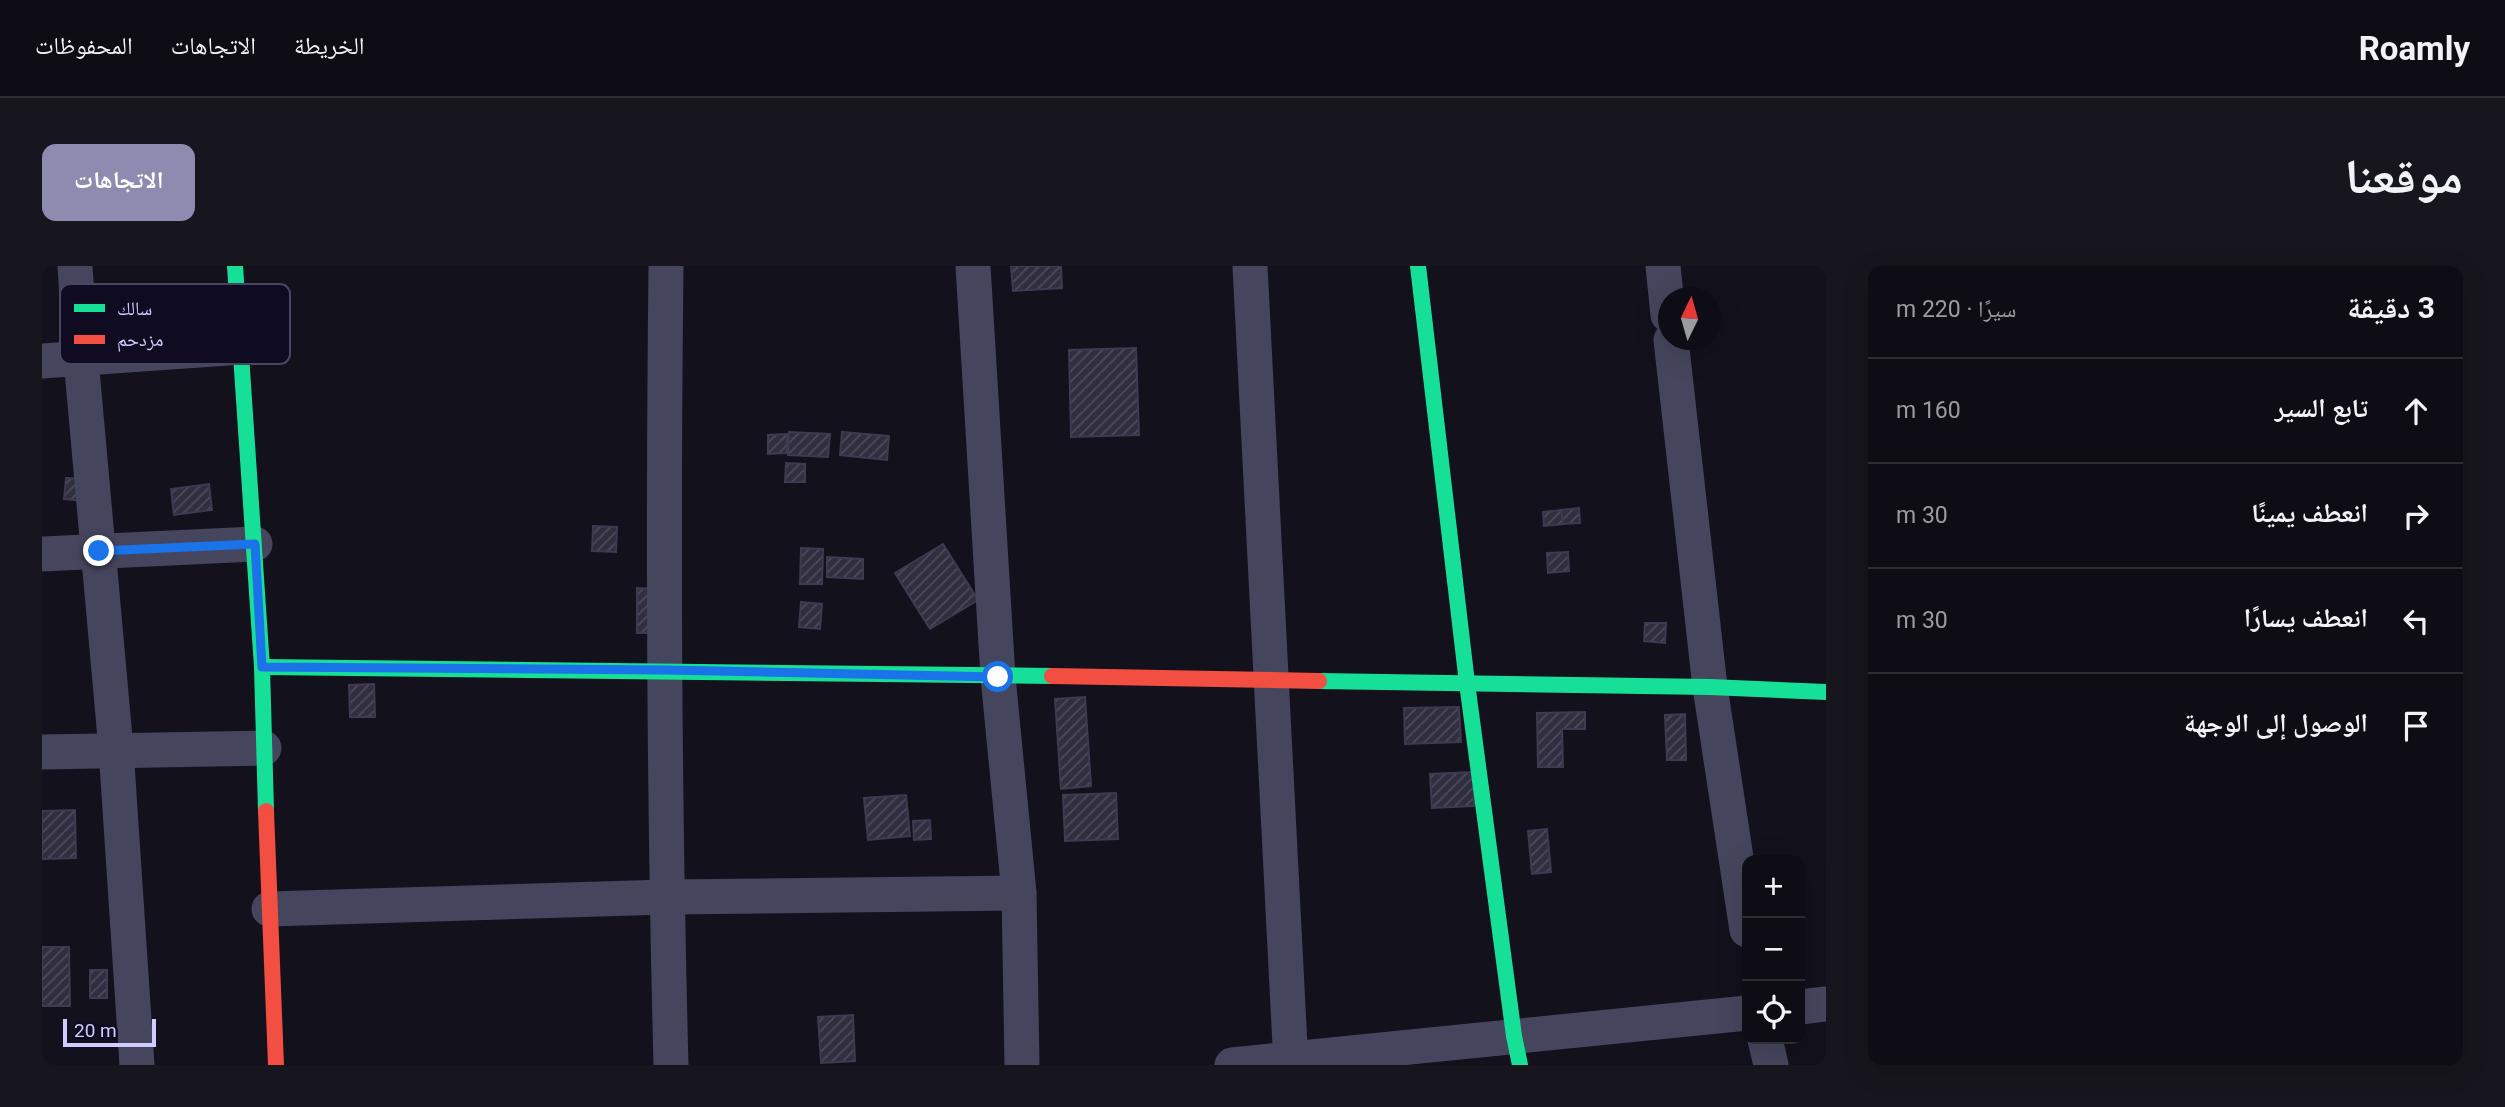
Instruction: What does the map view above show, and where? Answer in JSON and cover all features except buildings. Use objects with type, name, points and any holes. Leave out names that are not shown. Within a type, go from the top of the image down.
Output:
[{"type":"street","points":[[75,266],[76,284]]},
{"type":"street","points":[[235,266],[237,284]]},
{"type":"street","points":[[666,266],[665,670],[671,1065]]},
{"type":"street","points":[[973,266],[998,677],[1018,893],[1022,1065]]},
{"type":"street","points":[[1250,266],[1291,1062]]},
{"type":"street","points":[[1418,266],[1467,683],[1517,1051]]},
{"type":"street","points":[[1663,266],[1665,287]]},
{"type":"street","points":[[1672,350],[1710,687],[1745,918]]},
{"type":"street","points":[[42,361],[60,360]]},
{"type":"street","points":[[81,364],[116,748],[137,1065]]},
{"type":"street","points":[[243,364],[262,667],[276,1065]]},
{"type":"street","points":[[42,554],[255,544]]},
{"type":"street","points":[[262,667],[665,670],[1710,687],[1826,692]]},
{"type":"street","points":[[42,752],[116,748],[264,748]]},
{"type":"street","points":[[269,909],[667,897],[1018,893]]},
{"type":"street","points":[[1805,1006],[1826,1004]]},
{"type":"street","points":[[1231,1065],[1517,1051],[1742,1014]]},
{"type":"street","points":[[1766,1044],[1771,1065]]},
{"type":"traffic: fast","points":[[235,266],[236,284]]},
{"type":"traffic: fast","points":[[1418,266],[1467,683],[1520,1065]]},
{"type":"traffic: fast","points":[[242,364],[262,667],[266,811]]},
{"type":"traffic: fast","points":[[262,667],[1052,676]]},
{"type":"traffic: fast","points":[[1319,681],[1710,687],[1826,692]]},
{"type":"traffic: jam","points":[[1052,676],[1319,681]]},
{"type":"traffic: jam","points":[[266,811],[276,1065]]},
{"type":"route","points":[[99,551],[255,544],[262,667],[665,670],[998,677]]}]
